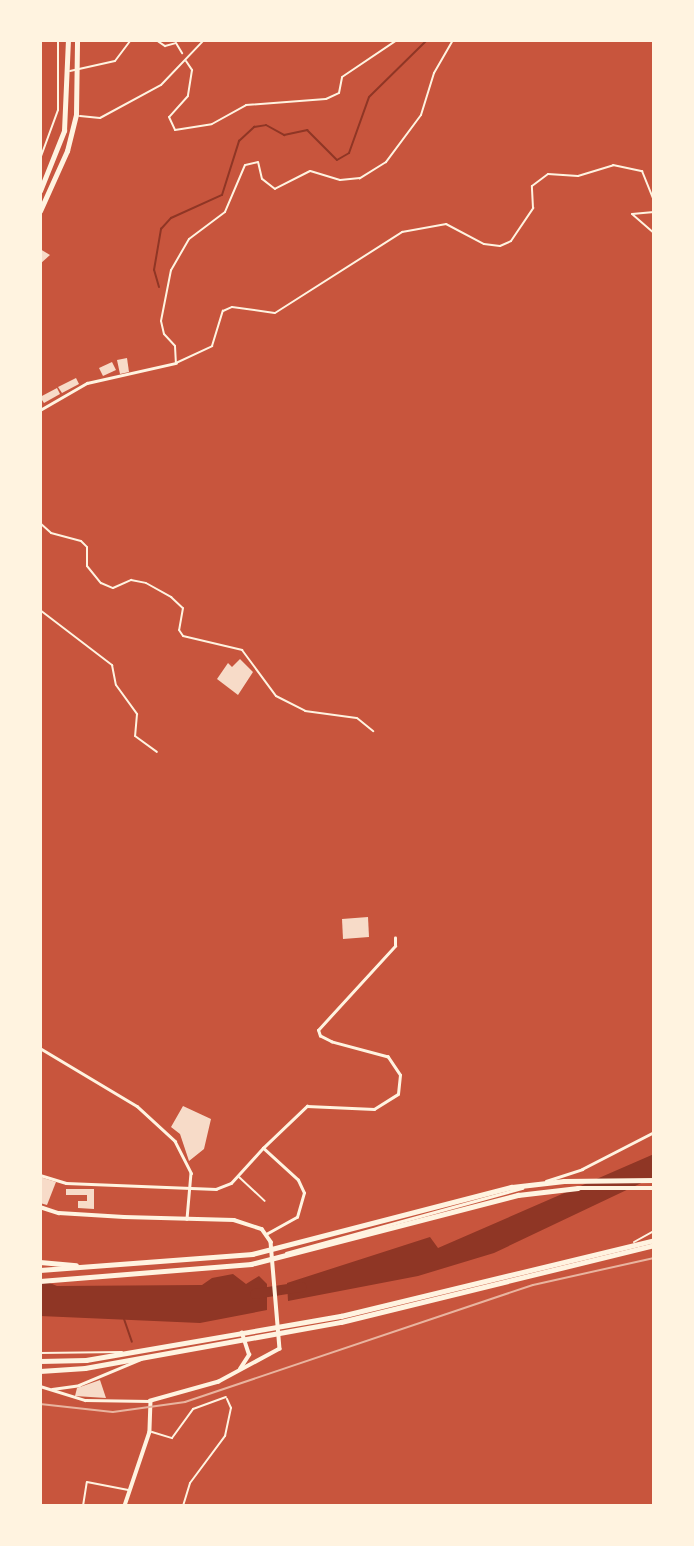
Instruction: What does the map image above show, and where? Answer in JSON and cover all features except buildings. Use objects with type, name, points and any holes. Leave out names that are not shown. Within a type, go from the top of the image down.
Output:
[{"type":"main road","points":[[40,191],[64,131],[70,71],[68,40]]},
{"type":"main road","points":[[40,211],[67,151],[76,115],[80,70],[78,40]]},
{"type":"main road","points":[[40,1270],[262,1252],[512,1187],[564,1181],[654,1180]]},
{"type":"main road","points":[[40,1281],[251,1265],[518,1195],[578,1188],[654,1188]]},
{"type":"main road","points":[[40,1361],[144,1357],[280,1326],[341,1322],[654,1240]]},
{"type":"main road","points":[[634,1245],[654,1245]]},
{"type":"main road","points":[[40,1262],[88,1267]]},
{"type":"main road","points":[[40,1371],[125,1357],[137,1352],[243,1336]]},
{"type":"street","points":[[40,410],[87,383],[176,363]]},
{"type":"street","points":[[42,1176],[111,1186],[216,1189],[238,1176],[307,1106],[374,1109],[398,1094],[400,1075],[388,1057],[332,1042],[320,1036],[318,1030],[395,946],[395,938]]},
{"type":"street","points":[[40,1048],[150,1116],[183,1153],[191,1173],[187,1219]]},
{"type":"street","points":[[274,1256],[559,1178],[654,1132]]},
{"type":"street","points":[[263,1148],[298,1180],[304,1193],[297,1217],[267,1234]]},
{"type":"street","points":[[40,1207],[59,1213],[234,1220],[267,1234],[274,1256],[280,1326],[279,1351],[201,1389],[151,1401],[85,1400],[40,1386]]},
{"type":"street","points":[[235,1373],[249,1355],[243,1336]]},
{"type":"street","points":[[48,1389],[79,1385],[144,1357]]},
{"type":"street","points":[[125,1506],[150,1432],[151,1401]]},
{"type":"lane","points":[[40,159],[58,110],[58,40]]},
{"type":"lane","points":[[70,71],[115,61],[131,40]]},
{"type":"lane","points":[[156,40],[165,47],[176,43],[182,53]]},
{"type":"lane","points":[[453,40],[434,73],[421,115],[386,162],[360,178],[340,180],[310,171],[275,189],[262,179],[258,162],[245,165],[225,212],[189,239],[171,270],[161,321],[164,334],[175,346],[176,363],[212,346],[223,310],[232,307],[275,313],[402,232],[446,224],[484,244],[500,246],[511,241],[533,208],[532,186],[548,174],[578,176],[612,165],[642,171],[654,201]]},
{"type":"lane","points":[[654,212],[632,214],[654,233]]},
{"type":"lane","points":[[40,523],[51,533],[81,541],[86,547],[87,566],[101,583],[113,588],[131,580],[171,597],[183,608],[179,630],[183,636],[242,650],[276,696],[305,711],[357,718],[373,731]]},
{"type":"lane","points":[[238,1176],[265,1201]]},
{"type":"lane","points":[[634,1245],[654,1231]]},
{"type":"lane","points":[[40,1353],[137,1352]]},
{"type":"lane","points":[[150,1432],[172,1438],[193,1409],[226,1397]]},
{"type":"lane","points":[[83,1506],[88,1482],[129,1490]]},
{"type":"path","points":[[76,115],[100,118],[161,85],[204,40]]},
{"type":"path","points":[[186,61],[192,70],[188,96],[169,117],[176,130],[212,124],[246,105],[326,99],[339,93],[342,78],[397,40]]},
{"type":"path","points":[[40,610],[112,664],[116,685],[137,714],[135,736],[157,752]]},
{"type":"path","points":[[183,1506],[190,1483],[225,1436],[231,1408],[226,1397]]},
{"type":"shaded area","points":[[654,1154],[654,1177],[494,1253],[418,1276],[288,1301],[287,1283],[430,1237],[438,1248]]},
{"type":"shaded area","points":[[233,1274],[246,1284],[259,1276],[267,1284],[267,1310],[200,1323],[40,1316],[40,1279],[57,1286],[202,1285],[212,1278]]},
{"type":"waterway","points":[[159,287],[154,270],[161,229],[171,218],[222,195],[239,141],[254,127],[266,125],[284,135],[307,130],[337,160],[349,153],[369,97],[427,40]]},
{"type":"waterway","points":[[255,1294],[301,1287]]},
{"type":"waterway","points":[[124,1319],[132,1342]]},
{"type":"railway","points":[[40,1404],[113,1412],[185,1402],[533,1285],[654,1258]]}]
